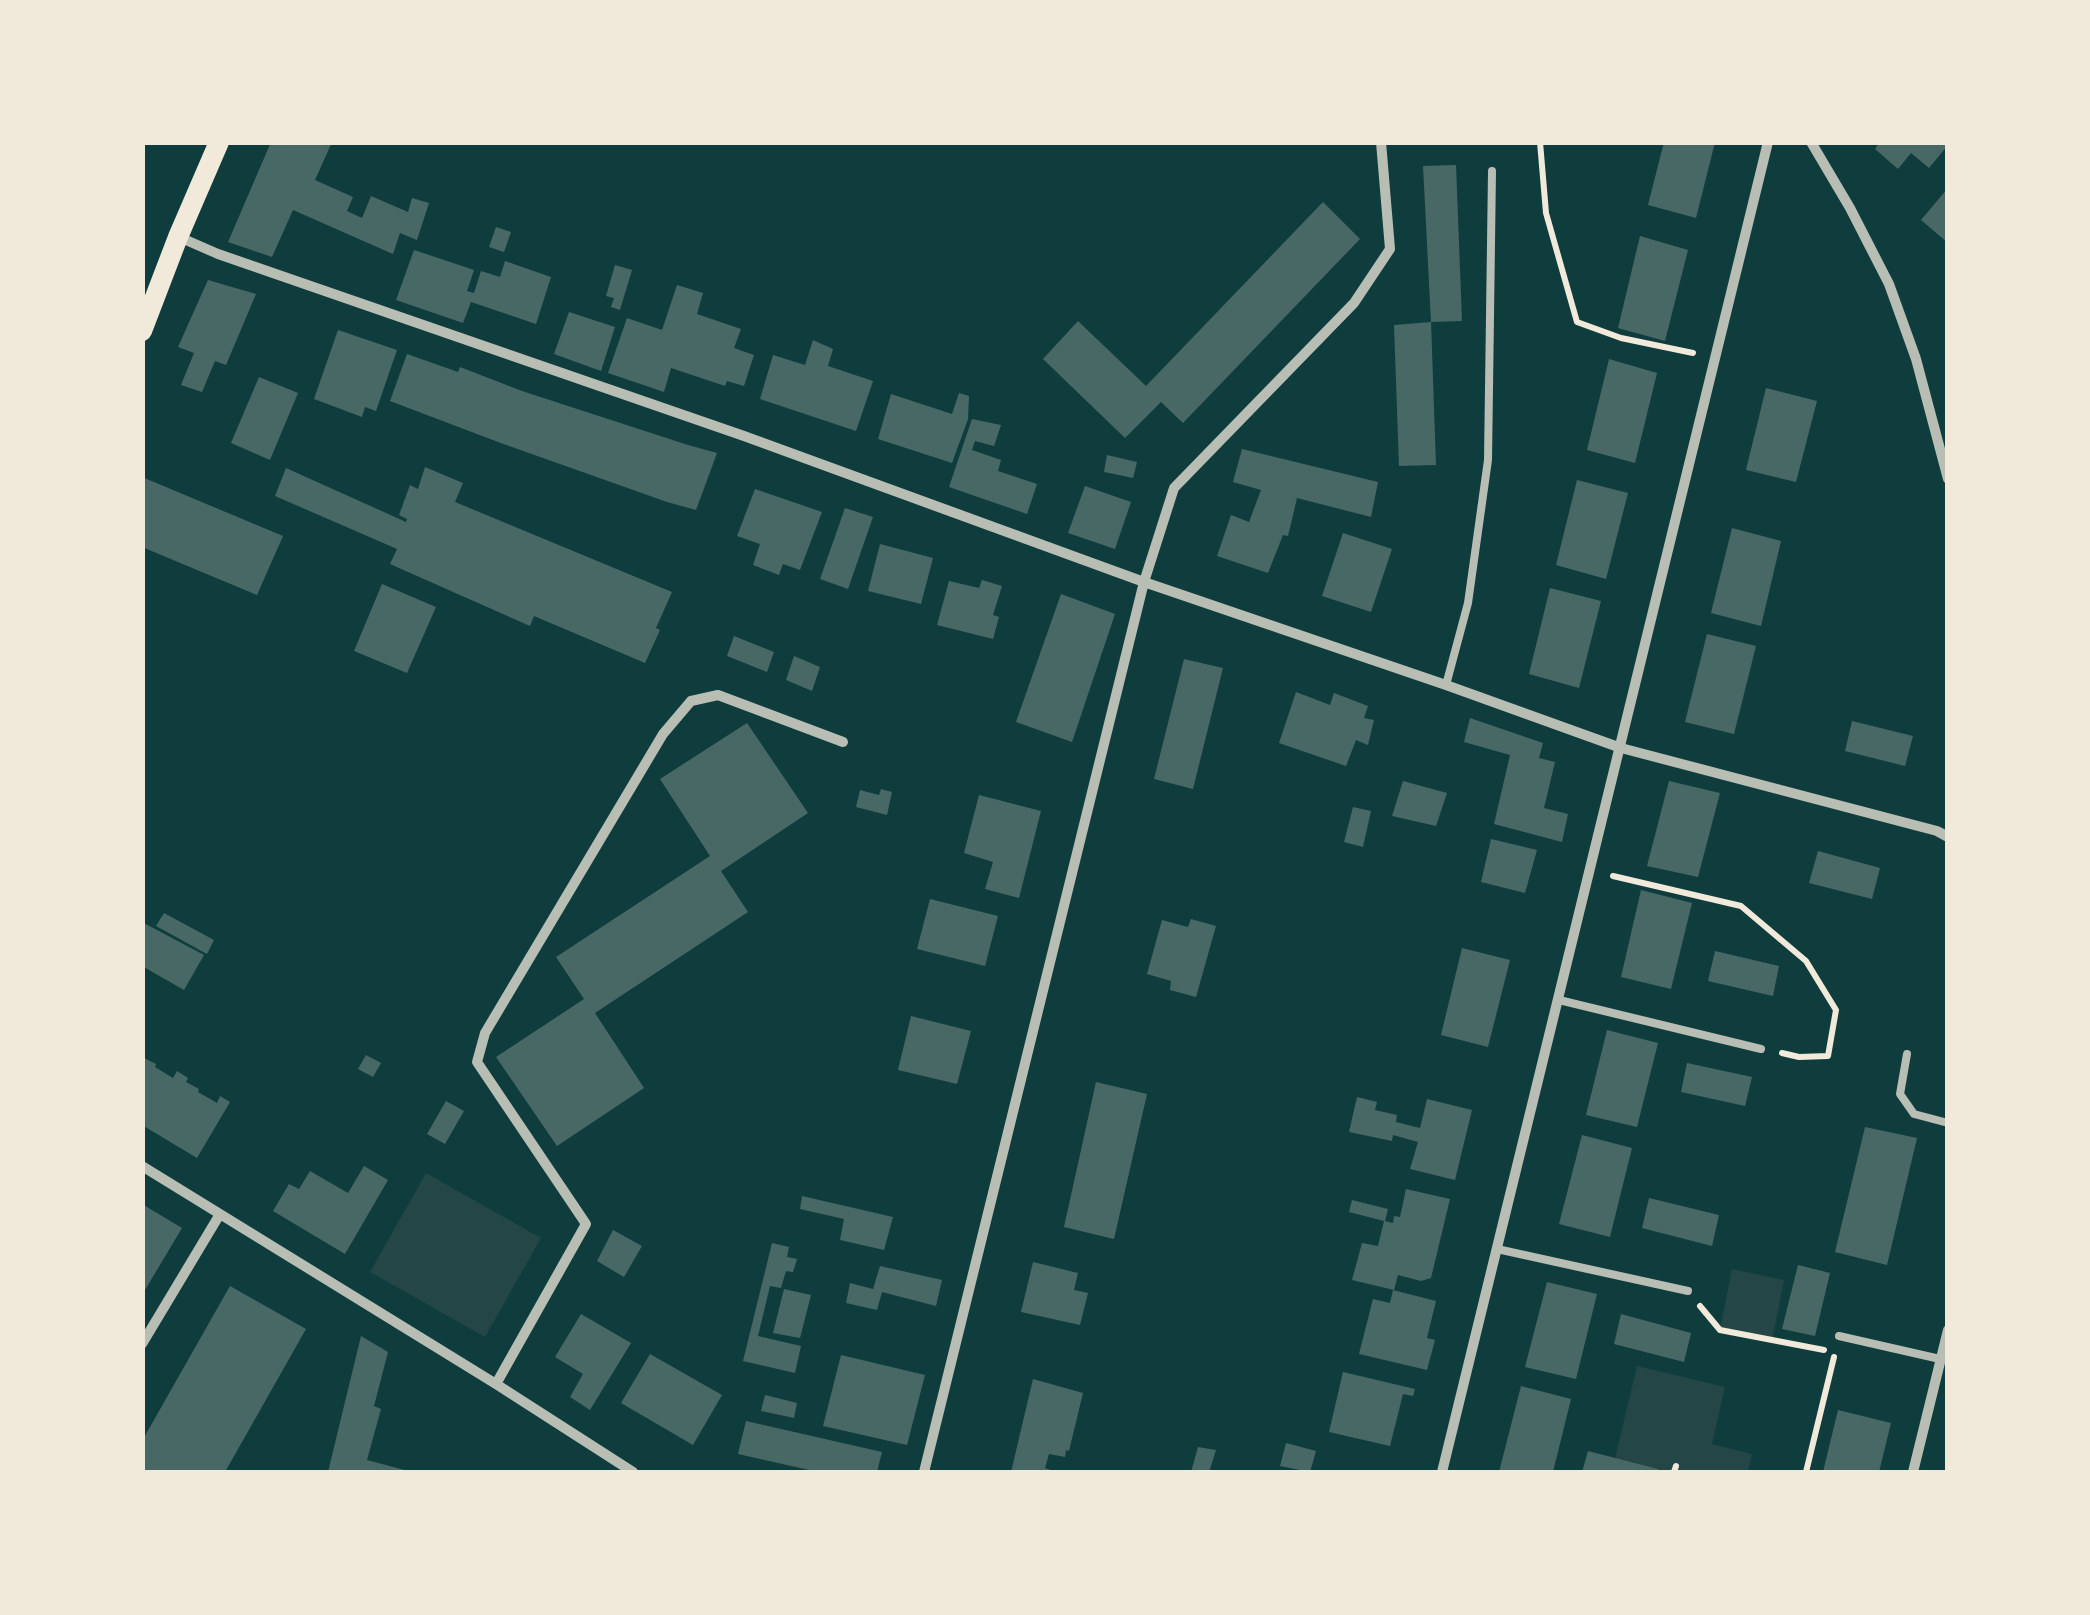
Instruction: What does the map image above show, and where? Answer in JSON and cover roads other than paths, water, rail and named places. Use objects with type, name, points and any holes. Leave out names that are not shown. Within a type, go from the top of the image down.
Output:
[{"type":"main road","points":[[142,331],[220,142]]},
{"type":"main road","points":[[142,306],[178,237]]},
{"type":"street","points":[[924,1472],[1144,582],[1174,488],[1354,303],[1390,249],[1380,142]]},
{"type":"street","points":[[1442,1472],[1768,142]]},
{"type":"street","points":[[1812,142],[1888,284],[1916,359],[1948,479]]},
{"type":"street","points":[[178,237],[1621,748],[1944,832]]},
{"type":"street","points":[[496,1384],[586,1224],[477,1062],[485,1033],[663,734],[690,700],[718,695],[843,742]]},
{"type":"street","points":[[142,1166],[633,1472]]},
{"type":"street","points":[[142,1344],[220,1214]]},
{"type":"street","points":[[1914,1472],[1948,1330]]},
{"type":"lane","points":[[1446,685],[1468,602],[1488,460],[1492,171]]},
{"type":"lane","points":[[1559,1000],[1761,1048]]},
{"type":"lane","points":[[1907,1054],[1900,1094],[1914,1114],[1948,1123]]},
{"type":"lane","points":[[1497,1250],[1688,1291]]},
{"type":"lane","points":[[1839,1336],[1940,1359]]}]
